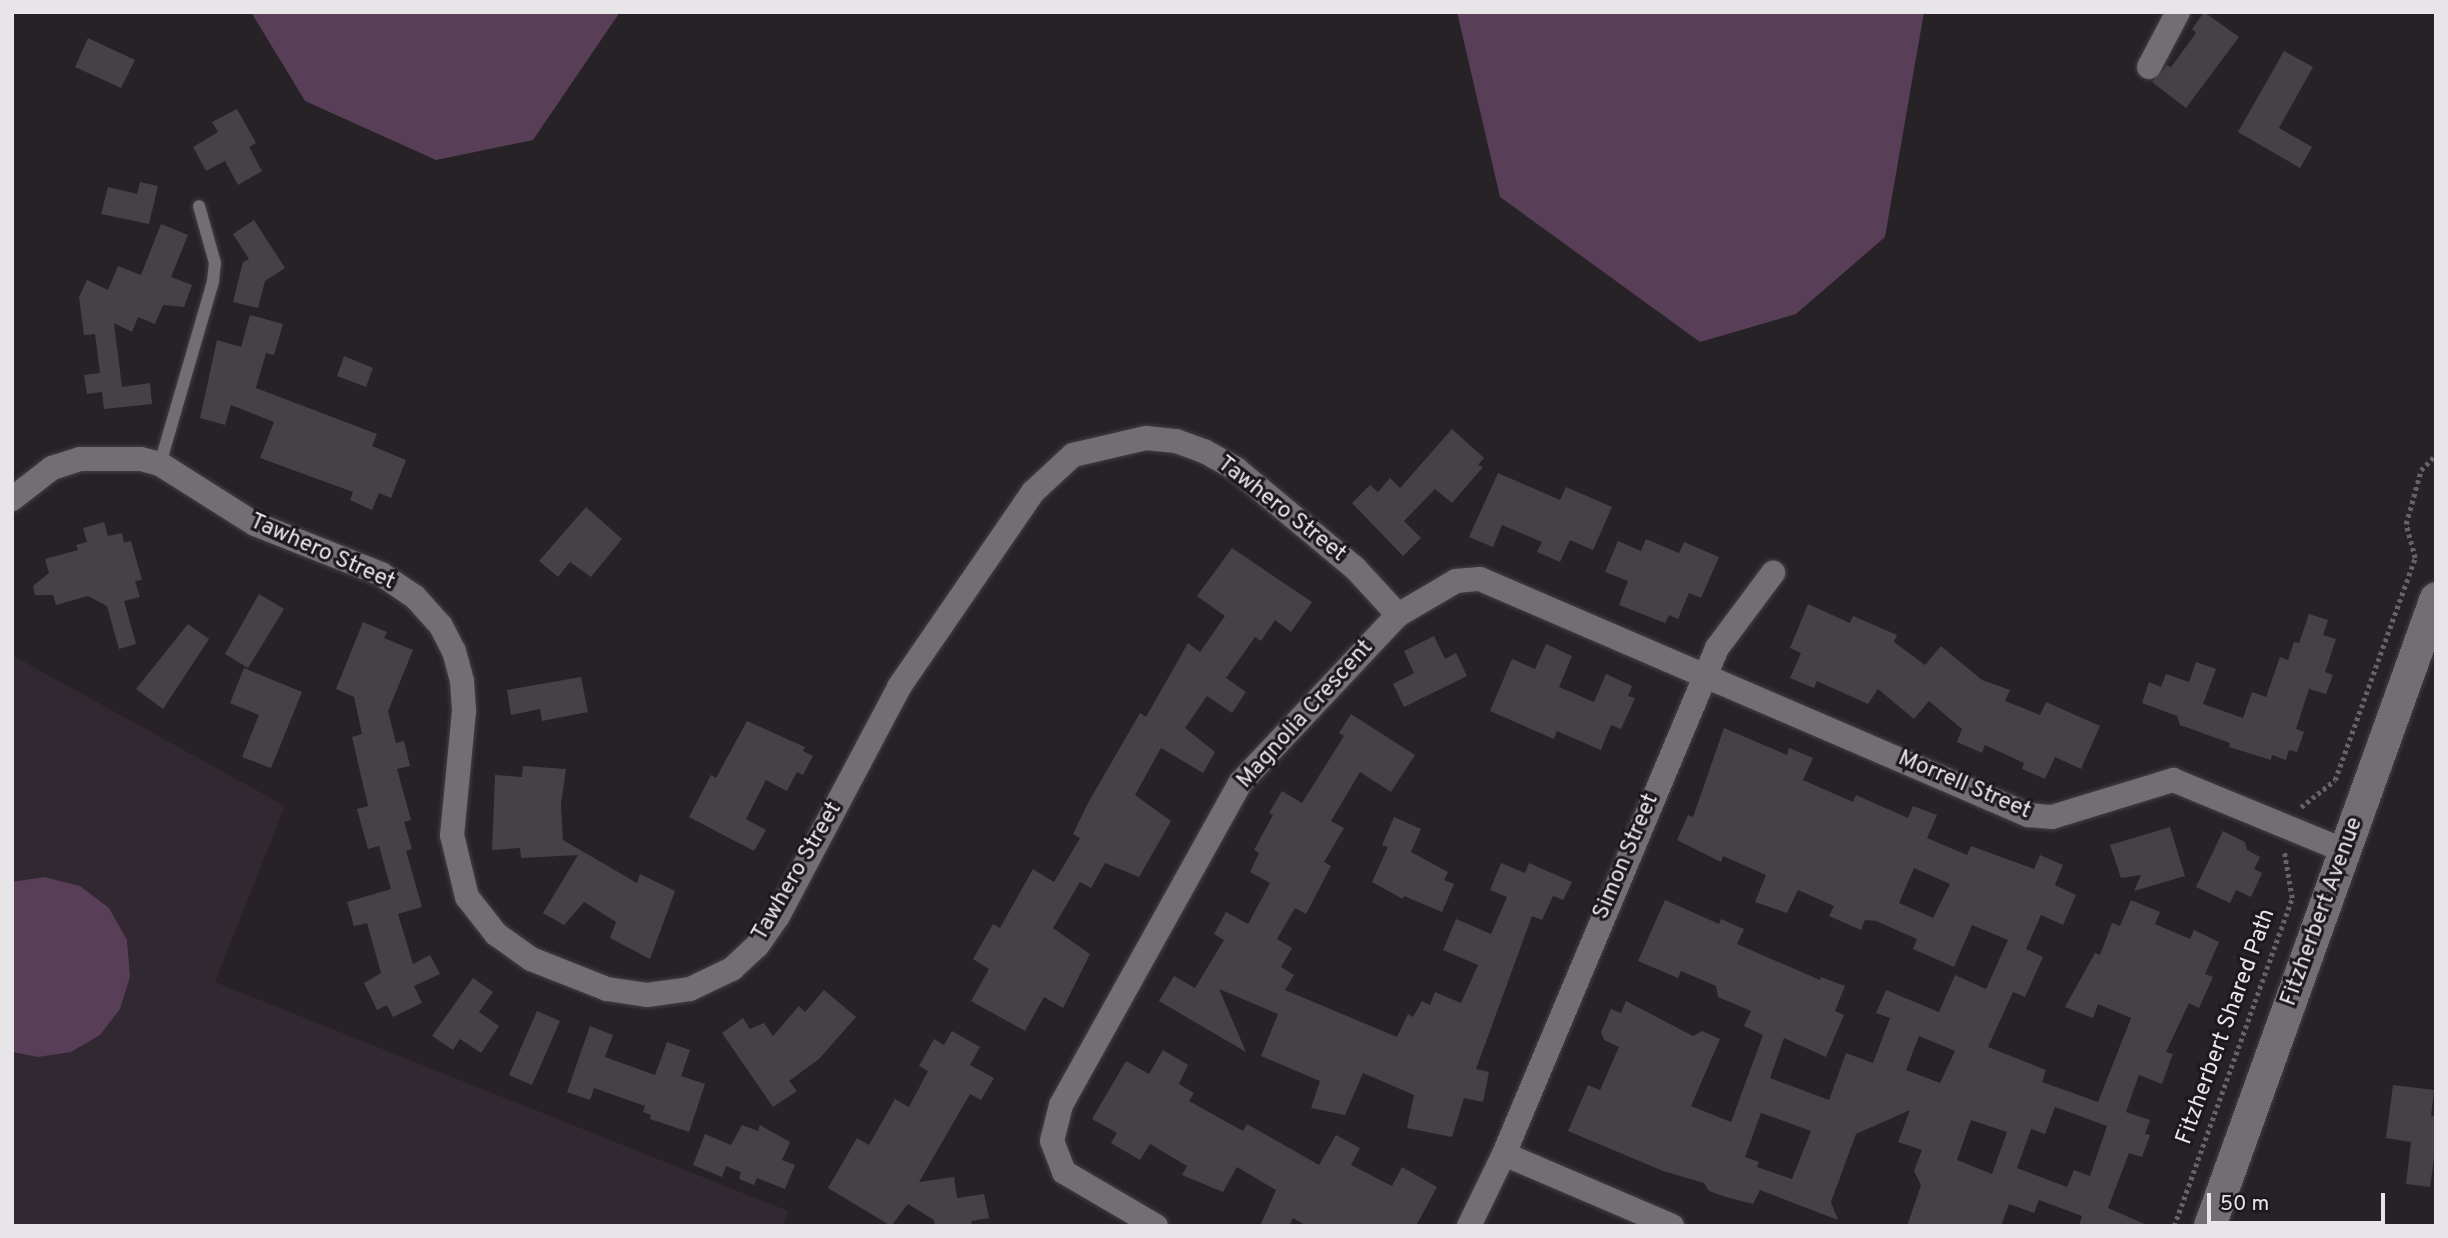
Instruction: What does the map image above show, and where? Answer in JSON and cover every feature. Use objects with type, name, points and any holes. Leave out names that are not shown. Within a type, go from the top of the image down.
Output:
[{"type":"street","points":[[2149,67],[2178,12]]},
{"type":"street","name":"Tawhero Street","points":[[12,499],[52,468],[79,459],[111,456],[160,464],[255,524],[381,574],[415,597],[441,626],[454,652],[462,681],[464,711],[452,835],[467,897],[496,934],[531,959],[607,989],[647,995],[690,989],[732,970],[757,946],[778,916],[899,687],[1033,492],[1073,455],[1146,438],[1176,441],[1204,451],[1236,469],[1355,568],[1398,615]]},
{"type":"street","name":"Simon Street","points":[[1504,1154],[1725,633],[1773,573]]},
{"type":"street","name":"Magnolia Crescent","points":[[1156,1226],[1064,1172],[1052,1141],[1061,1105],[1241,782],[1398,615],[1456,581],[1480,579],[1706,675]]},
{"type":"street","name":"Fitzherbert Avenue","points":[[2210,1226],[2436,598]]},
{"type":"street","name":"Morrell Street","points":[[1706,675],[2036,817],[2052,817],[2173,780],[2345,851]]},
{"type":"street","points":[[1469,1226],[1504,1154],[1672,1226]]},
{"type":"lane","points":[[160,464],[213,281],[215,263],[199,206]]},
{"type":"path","points":[[2296,817],[2307,799],[2335,780],[2414,558],[2406,524],[2421,470],[2436,455]]},
{"type":"path","name":"Fitzherbert Shared Path","points":[[2174,1226],[2292,898],[2283,854],[2288,839]]},
{"type":"shaded area","points":[[251,12],[620,12],[533,140],[436,160],[305,101]]},
{"type":"shaded area","points":[[1457,12],[1924,12],[1885,237],[1796,314],[1700,342],[1500,197]]},
{"type":"shaded area","points":[[12,655],[285,806],[215,982],[788,1211],[783,1226],[12,1226]]},
{"type":"shaded area","points":[[44,877],[80,886],[109,908],[127,940],[130,977],[120,1009],[100,1035],[71,1052],[38,1057],[12,1052],[12,882]]},
{"type":"building","points":[[2204,12],[2239,37],[2186,108],[2152,82],[2167,65],[2171,67],[2196,33],[2192,29]]},
{"type":"building","points":[[88,38],[135,60],[121,88],[75,67]]},
{"type":"building","points":[[2284,51],[2313,67],[2279,128],[2312,147],[2300,168],[2238,132]]},
{"type":"building","points":[[237,109],[256,143],[249,147],[262,171],[238,185],[225,161],[206,171],[193,147],[218,132],[212,122]]},
{"type":"building","points":[[140,182],[158,186],[149,224],[101,214],[108,187],[137,194]]},
{"type":"building","points":[[254,220],[285,268],[265,281],[258,308],[233,302],[243,262],[249,259],[233,234]]},
{"type":"building","points":[[161,224],[188,235],[171,277],[192,285],[184,307],[163,305],[155,324],[138,317],[132,332],[114,323],[122,387],[150,383],[152,404],[104,409],[102,392],[87,394],[84,375],[100,373],[95,334],[84,335],[79,297],[87,280],[108,290],[118,266],[141,275]]},
{"type":"building","points":[[250,315],[283,324],[274,355],[266,353],[256,388],[377,434],[372,446],[406,460],[391,498],[379,493],[372,510],[350,500],[353,492],[260,458],[274,422],[231,405],[225,425],[200,418],[217,340],[241,347]]},
{"type":"building","points":[[344,356],[373,368],[366,387],[337,376]]},
{"type":"building","points":[[1452,429],[1484,458],[1478,465],[1483,467],[1452,503],[1435,489],[1404,521],[1421,538],[1403,556],[1352,503],[1370,485],[1378,492],[1390,478],[1400,488]]},
{"type":"building","points":[[1498,473],[1560,500],[1566,487],[1612,507],[1593,550],[1570,540],[1560,562],[1537,552],[1542,542],[1502,525],[1493,547],[1469,537]]},
{"type":"building","points":[[586,507],[622,539],[591,577],[570,562],[558,577],[539,561]]},
{"type":"building","points":[[104,522],[108,536],[122,533],[124,543],[131,541],[142,580],[135,581],[140,597],[124,601],[136,644],[119,649],[107,606],[88,596],[56,605],[53,595],[35,595],[33,586],[49,573],[45,559],[78,550],[76,545],[87,542],[83,528]]},
{"type":"building","points":[[1646,539],[1679,553],[1684,542],[1719,557],[1701,598],[1689,593],[1678,619],[1669,615],[1665,623],[1619,605],[1628,581],[1605,572],[1618,541],[1641,551]]},
{"type":"building","points":[[1232,548],[1312,602],[1291,632],[1275,620],[1261,641],[1255,637],[1226,678],[1246,692],[1232,713],[1207,696],[1185,728],[1215,752],[1203,773],[1161,748],[1135,795],[1171,821],[1139,877],[1105,863],[1091,888],[1080,882],[1053,928],[1090,954],[1063,1008],[1044,997],[1025,1031],[971,1001],[989,969],[973,959],[993,924],[1000,928],[1033,869],[1054,882],[1080,838],[1073,834],[1088,803],[1140,713],[1146,717],[1188,643],[1200,652],[1225,616],[1197,596]]},
{"type":"building","points":[[259,594],[284,609],[248,668],[225,654]]},
{"type":"building","points":[[1808,604],[1850,623],[1853,616],[1897,635],[1894,642],[1925,665],[1941,646],[1982,680],[2010,690],[2005,701],[2040,715],[2046,702],[2100,726],[2081,769],[2055,757],[2045,779],[2022,769],[2024,763],[1985,745],[1982,753],[1957,742],[1962,729],[1929,701],[1914,719],[1878,689],[1868,704],[1817,681],[1814,688],[1790,678],[1801,653],[1790,648]]},
{"type":"building","points":[[2309,614],[2328,620],[2323,635],[2336,639],[2325,672],[2333,675],[2326,694],[2309,689],[2296,729],[2304,732],[2297,752],[2289,750],[2286,760],[2272,755],[2271,760],[2229,747],[2230,743],[2180,725],[2177,716],[2142,703],[2149,682],[2161,687],[2166,674],[2189,682],[2196,662],[2216,669],[2203,704],[2243,718],[2252,692],[2266,697],[2280,657],[2288,660],[2294,642],[2299,643]]},
{"type":"building","points":[[363,622],[387,632],[384,638],[413,650],[388,711],[396,743],[404,741],[410,766],[397,769],[411,820],[404,822],[412,849],[406,851],[422,907],[398,914],[413,964],[430,955],[440,974],[414,986],[422,1003],[393,1017],[387,1005],[377,1010],[364,983],[381,973],[367,923],[354,926],[347,902],[391,889],[379,846],[368,849],[357,809],[368,806],[352,737],[362,734],[354,697],[336,689]]},
{"type":"building","points":[[188,624],[209,639],[163,709],[136,689]]},
{"type":"building","points":[[1434,636],[1445,659],[1456,653],[1467,676],[1404,707],[1393,684],[1414,673],[1404,651]]},
{"type":"building","points":[[1546,644],[1572,656],[1559,687],[1594,702],[1606,674],[1632,686],[1628,696],[1635,698],[1621,729],[1611,725],[1601,750],[1557,731],[1554,739],[1490,711],[1512,659],[1535,669]]},
{"type":"building","points":[[244,668],[302,692],[271,768],[242,757],[259,715],[230,703]]},
{"type":"building","points":[[581,677],[588,712],[542,721],[540,709],[511,715],[507,690]]},
{"type":"building","points":[[1351,714],[1415,755],[1391,792],[1360,772],[1331,821],[1344,828],[1324,862],[1331,866],[1306,914],[1295,908],[1277,939],[1292,948],[1281,967],[1294,975],[1285,990],[1397,1037],[1408,1014],[1413,1017],[1422,1001],[1430,1005],[1435,992],[1461,1003],[1478,965],[1443,950],[1456,919],[1491,934],[1507,897],[1490,890],[1501,863],[1525,873],[1529,863],[1572,882],[1563,900],[1553,896],[1542,920],[1532,916],[1476,1069],[1489,1072],[1483,1102],[1464,1098],[1452,1137],[1407,1128],[1414,1095],[1363,1073],[1345,1115],[1311,1108],[1320,1081],[1261,1056],[1278,1014],[1219,989],[1246,1052],[1159,1001],[1174,976],[1195,988],[1224,940],[1214,934],[1226,912],[1248,924],[1270,883],[1250,872],[1259,853],[1254,850],[1273,815],[1269,813],[1282,791],[1302,803],[1344,736],[1339,733]]},
{"type":"building","points":[[747,721],[805,747],[803,751],[813,756],[803,775],[797,772],[787,791],[766,780],[746,819],[766,830],[754,851],[689,817],[711,775],[716,778]]},
{"type":"building","points":[[1724,728],[1787,755],[1789,748],[1813,758],[1803,780],[1853,802],[1856,795],[1908,818],[1913,806],[1937,815],[1927,838],[1967,855],[1971,846],[2034,869],[2040,855],[2063,865],[2055,885],[2076,895],[2063,925],[2041,915],[2026,949],[2043,957],[2025,997],[2013,992],[1988,1047],[2046,1070],[2042,1082],[2098,1102],[2131,1018],[2098,1004],[2093,1018],[2065,1007],[2095,953],[2100,955],[2112,923],[2120,926],[2131,900],[2160,912],[2155,924],[2190,939],[2194,930],[2219,942],[2205,974],[2213,977],[2199,1008],[2189,1003],[2166,1052],[2173,1054],[2162,1084],[2139,1075],[2126,1112],[2150,1120],[2145,1134],[2150,1135],[2142,1157],[2129,1153],[2108,1208],[2149,1226],[2079,1226],[2082,1216],[2039,1200],[2034,1213],[2009,1204],[2001,1226],[1907,1226],[1921,1185],[1914,1171],[1922,1150],[1898,1142],[1910,1110],[1856,1134],[1831,1202],[1838,1220],[1760,1190],[1753,1204],[1726,1197],[1709,1191],[1704,1183],[1663,1171],[1568,1131],[1588,1085],[1600,1090],[1619,1047],[1604,1040],[1601,1032],[1611,1009],[1621,1013],[1626,1001],[1693,1036],[1702,1031],[1720,1039],[1691,1106],[1731,1122],[1763,1035],[1744,1026],[1751,1011],[1718,997],[1716,986],[1681,971],[1678,978],[1638,961],[1665,900],[1719,924],[1721,919],[1744,929],[1737,944],[1820,980],[1821,977],[1845,986],[1835,1011],[1844,1015],[1826,1057],[1784,1038],[1770,1078],[1829,1100],[1846,1053],[1873,1063],[1890,1018],[1876,1013],[1886,990],[1939,1012],[1955,975],[1986,989],[2008,940],[1972,925],[1954,967],[1913,949],[1917,939],[1876,921],[1865,920],[1861,930],[1829,916],[1834,906],[1798,890],[1787,913],[1755,902],[1766,875],[1723,856],[1721,862],[1677,840],[1688,815],[1693,817]],"holes":[[[1914,868],[1950,884],[1933,918],[1899,903]],[[1919,1036],[1955,1051],[1940,1083],[1906,1070]],[[2055,1107],[2107,1126],[2090,1176],[2074,1170],[2067,1187],[2017,1168],[2031,1129],[2045,1134]],[[1761,1113],[1811,1131],[1792,1179],[1757,1167],[1759,1162],[1745,1157]],[[1971,1120],[2007,1132],[1992,1174],[1957,1160]]]},
{"type":"building","points":[[523,766],[566,769],[561,804],[563,840],[637,883],[640,874],[675,891],[650,959],[610,938],[616,922],[584,902],[564,925],[543,913],[578,855],[521,858],[520,848],[492,850],[495,775],[522,777]]},
{"type":"building","points":[[1394,817],[1421,829],[1411,852],[1448,872],[1444,880],[1454,884],[1442,912],[1404,896],[1403,899],[1372,882],[1388,847],[1382,845]]},
{"type":"building","points":[[2170,827],[2185,876],[2134,891],[2141,875],[2121,878],[2110,845]]},
{"type":"building","points":[[2223,831],[2245,842],[2247,850],[2260,857],[2254,869],[2262,873],[2251,897],[2236,890],[2230,903],[2196,887]]},
{"type":"building","points":[[473,978],[493,992],[479,1012],[499,1026],[481,1053],[460,1039],[453,1050],[432,1036]]},
{"type":"building","points":[[824,990],[856,1017],[819,1059],[789,1081],[797,1091],[773,1107],[722,1033],[743,1018],[750,1029],[764,1023],[773,1036],[799,1006],[805,1012]]},
{"type":"building","points":[[537,1011],[560,1021],[532,1085],[509,1075]]},
{"type":"building","points":[[590,1026],[613,1035],[605,1057],[655,1075],[667,1042],[690,1050],[681,1076],[705,1084],[689,1132],[650,1119],[651,1115],[643,1112],[645,1106],[594,1088],[590,1100],[567,1092]]},
{"type":"building","points":[[952,1031],[980,1047],[970,1065],[994,1078],[981,1100],[970,1094],[919,1182],[954,1177],[957,1198],[984,1194],[989,1218],[971,1221],[972,1226],[935,1226],[934,1220],[908,1204],[891,1226],[828,1188],[857,1138],[869,1145],[895,1099],[909,1107],[928,1071],[919,1066],[934,1039],[944,1045]]},
{"type":"building","points":[[1163,1050],[1188,1065],[1179,1084],[1194,1093],[1189,1101],[1243,1131],[1247,1124],[1319,1165],[1336,1135],[1360,1148],[1351,1165],[1392,1186],[1402,1167],[1437,1187],[1416,1226],[1307,1226],[1293,1218],[1289,1226],[1260,1226],[1276,1190],[1237,1167],[1223,1192],[1182,1175],[1187,1166],[1150,1144],[1140,1160],[1111,1143],[1117,1133],[1092,1119],[1126,1061],[1149,1074]]},
{"type":"building","points":[[2393,1085],[2434,1090],[2431,1116],[2436,1117],[2436,1144],[2430,1187],[2406,1184],[2411,1142],[2386,1138]]},
{"type":"building","points":[[742,1125],[758,1131],[760,1125],[790,1142],[782,1160],[795,1165],[785,1189],[757,1178],[754,1185],[739,1179],[741,1172],[726,1166],[722,1177],[693,1165],[705,1134],[731,1145]]}]
